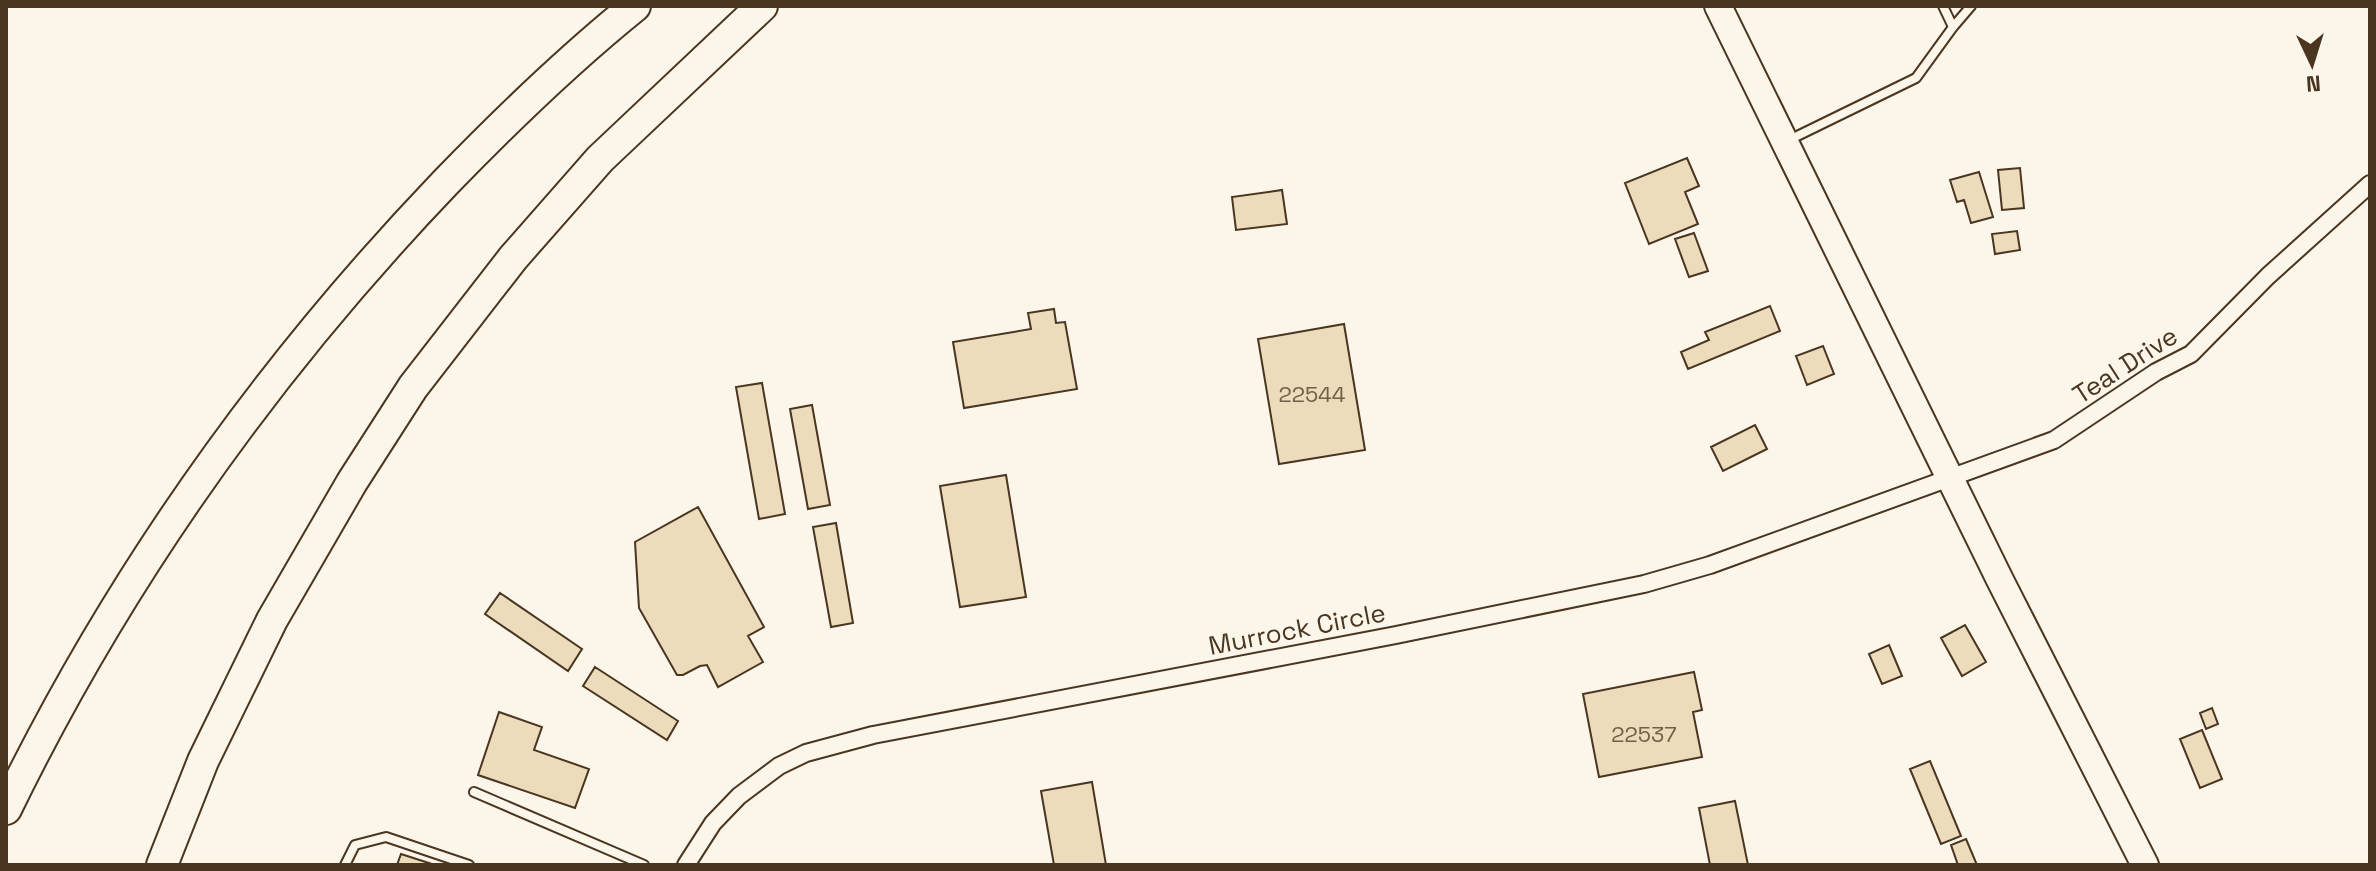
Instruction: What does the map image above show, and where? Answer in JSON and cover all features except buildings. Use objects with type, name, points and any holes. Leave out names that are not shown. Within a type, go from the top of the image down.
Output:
[{"type":"highway","points":[[6,809],[35,749],[107,623],[181,508],[327,314],[395,236],[480,148],[635,6]]},
{"type":"highway","points":[[162,865],[203,761],[272,620],[352,482],[413,387],[513,258],[600,159],[762,6]]},
{"type":"main road","points":[[1718,6],[1949,477],[2145,865]]},
{"type":"street","name":"Teal Drive","points":[[1949,477],[2054,440],[2156,372],[2191,354],[2268,276],[2370,184]]},
{"type":"street","name":"Murrock Circle","points":[[686,865],[713,823],[739,796],[779,766],[806,753],[873,735],[1644,584],[1710,565],[1949,477]]},
{"type":"lane","points":[[1943,6],[1953,27]]},
{"type":"lane","points":[[1784,142],[1916,78],[1971,6]]},
{"type":"lane","points":[[474,792],[644,865]]},
{"type":"lane","points":[[345,865],[355,845],[386,837],[469,865]]}]
